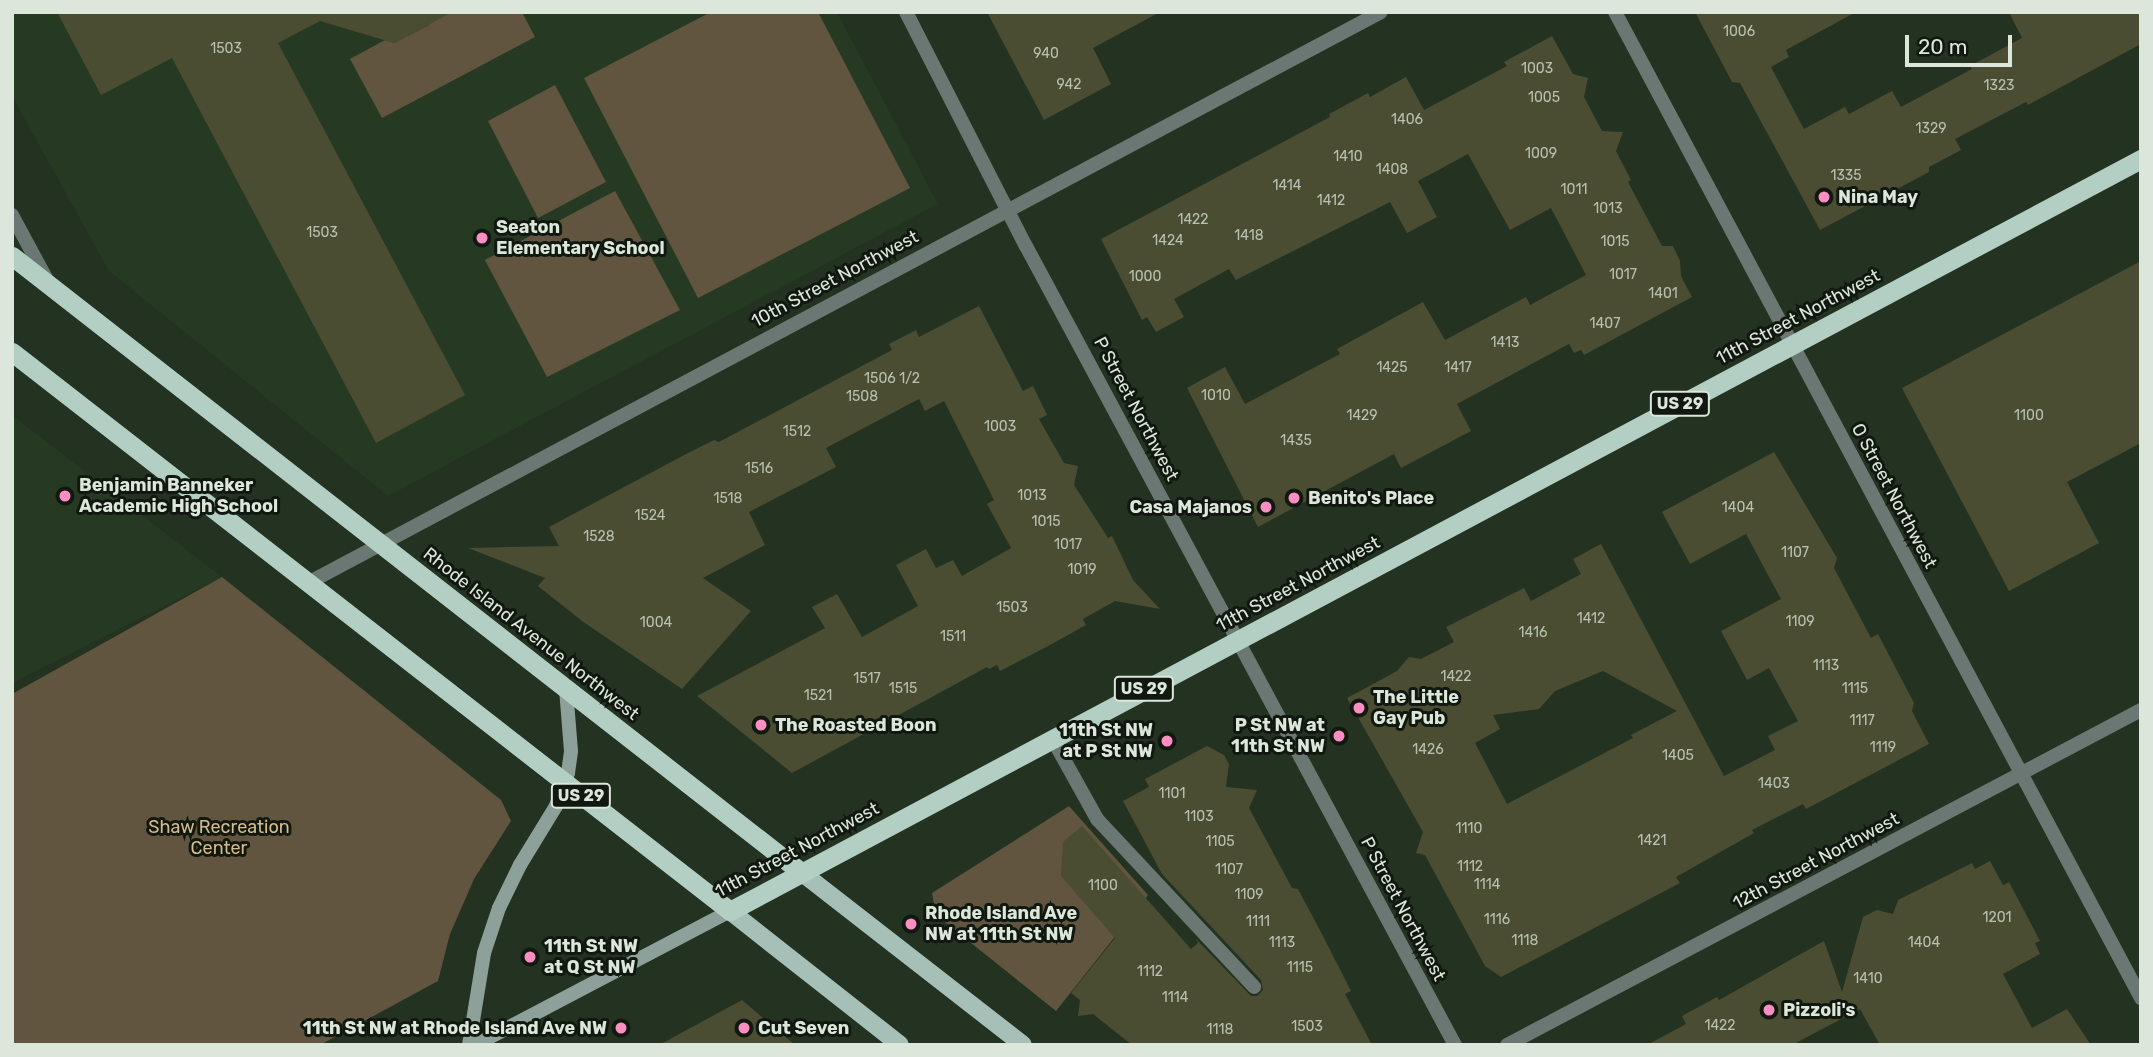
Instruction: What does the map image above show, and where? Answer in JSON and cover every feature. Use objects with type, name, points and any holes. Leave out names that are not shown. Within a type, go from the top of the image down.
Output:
[{"type":"highway","name":"11th Street Northwest","points":[[730,911],[2141,159]]},
{"type":"highway","name":"Rhode Island Avenue Northwest","points":[[12,256],[801,872]]},
{"type":"highway","name":"US 29","points":[[12,352],[730,911]]},
{"type":"main road","points":[[468,1045],[484,953],[499,908],[565,784],[571,751],[566,688]]},
{"type":"main road","name":"Rhode Island Avenue Northwest","points":[[801,872],[1023,1045]]},
{"type":"main road","points":[[730,911],[900,1045]]},
{"type":"main road","name":"11th Street Northwest","points":[[475,1045],[730,911]]},
{"type":"street","name":"P Street Northwest","points":[[906,12],[1007,209],[1455,1045]]},
{"type":"street","name":"10th Street Northwest","points":[[308,583],[1381,12]]},
{"type":"street","name":"O Street Northwest","points":[[1615,12],[2141,998]]},
{"type":"street","points":[[12,215],[49,284]]},
{"type":"street","name":"12th Street Northwest","points":[[1507,1045],[2141,710]]},
{"type":"street","points":[[1052,738],[1097,819],[1254,987]]},
{"type":"shaded area","name":"Seaton Elementary School","points":[[12,12],[837,12],[938,204],[388,496],[109,271],[12,96]]},
{"type":"shaded area","name":"Benjamin Banneker Academic High School","points":[[12,415],[222,577],[12,683]]},
{"type":"green space","points":[[433,12],[522,12],[535,37],[382,118],[350,59],[385,40],[394,43],[429,25]]},
{"type":"green space","points":[[711,12],[818,12],[910,188],[698,298],[584,78]]},
{"type":"green space","points":[[555,85],[606,182],[538,218],[488,121]]},
{"type":"green space","points":[[615,191],[680,310],[547,377],[485,260]]},
{"type":"green space","name":"Shaw Recreation Center","points":[[222,577],[501,800],[511,821],[474,879],[450,934],[438,981],[320,1045],[12,1045],[12,694]]},
{"type":"green space","points":[[1069,806],[1148,895],[1056,1011],[936,915],[932,893]]},
{"type":"building","points":[[57,12],[453,12],[394,43],[320,21],[278,43],[465,395],[376,443],[172,58],[101,95]]},
{"type":"building","points":[[987,12],[1160,12],[1093,48],[1111,84],[1044,120]]},
{"type":"building","points":[[1695,12],[1856,12],[1786,50],[1789,57],[1771,67],[1804,129],[1845,107],[1849,114],[1892,91],[1901,107],[1972,69],[1970,66],[2022,38],[2009,12],[2141,12],[2141,44],[2028,105],[2026,102],[1955,139],[1961,150],[1929,167],[1929,172],[1820,230],[1740,83],[1732,82]]},
{"type":"building","points":[[1552,36],[1573,74],[1588,78],[1584,97],[1602,131],[1623,132],[1616,151],[1631,180],[1628,182],[1662,246],[1673,246],[1680,261],[1681,276],[1692,297],[1584,355],[1581,350],[1574,353],[1569,344],[1457,404],[1471,431],[1401,468],[1394,454],[1258,527],[1187,388],[1225,367],[1245,404],[1340,354],[1337,349],[1423,302],[1445,340],[1526,297],[1530,305],[1586,275],[1551,208],[1510,230],[1468,154],[1418,181],[1437,217],[1407,233],[1390,202],[1236,280],[1229,269],[1174,299],[1184,317],[1156,332],[1147,317],[1142,320],[1101,239],[1330,117],[1329,114],[1368,93],[1370,97],[1406,77],[1424,110],[1507,66],[1504,62]]},
{"type":"building","points":[[2141,261],[2141,443],[2067,482],[2099,543],[2009,591],[1902,388]]},
{"type":"building","points":[[979,306],[1023,391],[1033,386],[1047,415],[1039,419],[1064,463],[1078,466],[1074,485],[1108,538],[1112,536],[1133,580],[1160,609],[1115,601],[1083,619],[1086,625],[1050,645],[1000,671],[997,665],[989,669],[987,667],[792,773],[697,696],[825,628],[812,607],[837,594],[862,637],[918,606],[896,565],[926,549],[936,568],[953,560],[962,576],[1011,548],[987,504],[994,500],[944,401],[925,411],[919,399],[826,448],[836,467],[749,512],[765,545],[703,578],[751,611],[682,689],[582,621],[538,586],[545,578],[468,548],[559,546],[549,527],[714,440],[719,442],[892,350],[889,344],[916,330],[919,337]]},
{"type":"building","points":[[1774,452],[1837,558],[1834,568],[1871,638],[1878,634],[1914,703],[1912,711],[1929,744],[1806,809],[1803,804],[1752,830],[1754,833],[1676,877],[1680,883],[1501,977],[1485,966],[1425,855],[1416,853],[1423,832],[1347,698],[1397,671],[1409,657],[1421,659],[1454,642],[1446,627],[1524,588],[1531,601],[1581,574],[1573,559],[1601,544],[1724,776],[1775,750],[1768,736],[1798,721],[1769,668],[1747,680],[1721,631],[1781,599],[1746,534],[1690,564],[1662,512]],"holes":[[[1603,671],[1677,711],[1631,735],[1633,738],[1507,804],[1475,743],[1500,729],[1493,715],[1539,709],[1555,691]]]},
{"type":"building","points":[[1207,746],[1224,755],[1229,764],[1226,787],[1257,790],[1249,808],[1292,888],[1298,889],[1323,936],[1351,991],[1345,994],[1372,1045],[1132,1045],[1093,1014],[1078,1016],[1080,1000],[1071,993],[1115,938],[1061,876],[1063,842],[1082,826],[1191,949],[1198,943],[1196,939],[1251,996],[1257,996],[1263,990],[1261,980],[1162,874],[1123,801],[1149,787],[1145,779]]},
{"type":"building","points":[[1990,861],[2003,885],[2009,882],[2040,941],[2035,943],[2040,954],[2003,974],[2032,1028],[2067,1009],[2091,1045],[1880,1045],[1860,1009],[1792,1045],[1647,1045],[1686,1024],[1682,1016],[1717,997],[1719,1000],[1824,941],[1842,992],[1863,917],[1877,910],[1893,914],[1898,900],[1972,863],[1975,869]]},
{"type":"building","points":[[742,1000],[795,1045],[659,1045]]},
{"type":"place","name":"Nina May","points":[[1824,197]]},
{"type":"place","name":"Seaton Elementary School","points":[[482,238]]},
{"type":"place","name":"Benjamin Banneker Academic High School","points":[[65,496]]},
{"type":"place","name":"Benito's Place","points":[[1294,498]]},
{"type":"place","name":"Casa Majanos","points":[[1266,507]]},
{"type":"place","name":"The Little Gay Pub","points":[[1359,708]]},
{"type":"place","name":"The Roasted Boon","points":[[761,725]]},
{"type":"place","name":"P St NW at 11th St NW","points":[[1339,736]]},
{"type":"place","name":"11th St NW at P St NW","points":[[1167,741]]},
{"type":"place","name":"Rhode Island Ave NW at 11th St NW","points":[[911,924]]},
{"type":"place","name":"11th St NW at Q St NW","points":[[530,957]]},
{"type":"place","name":"Pizzoli's","points":[[1769,1010]]},
{"type":"place","name":"11th St NW at Rhode Island Ave NW","points":[[621,1028]]},
{"type":"place","name":"Cut Seven","points":[[744,1028]]}]
